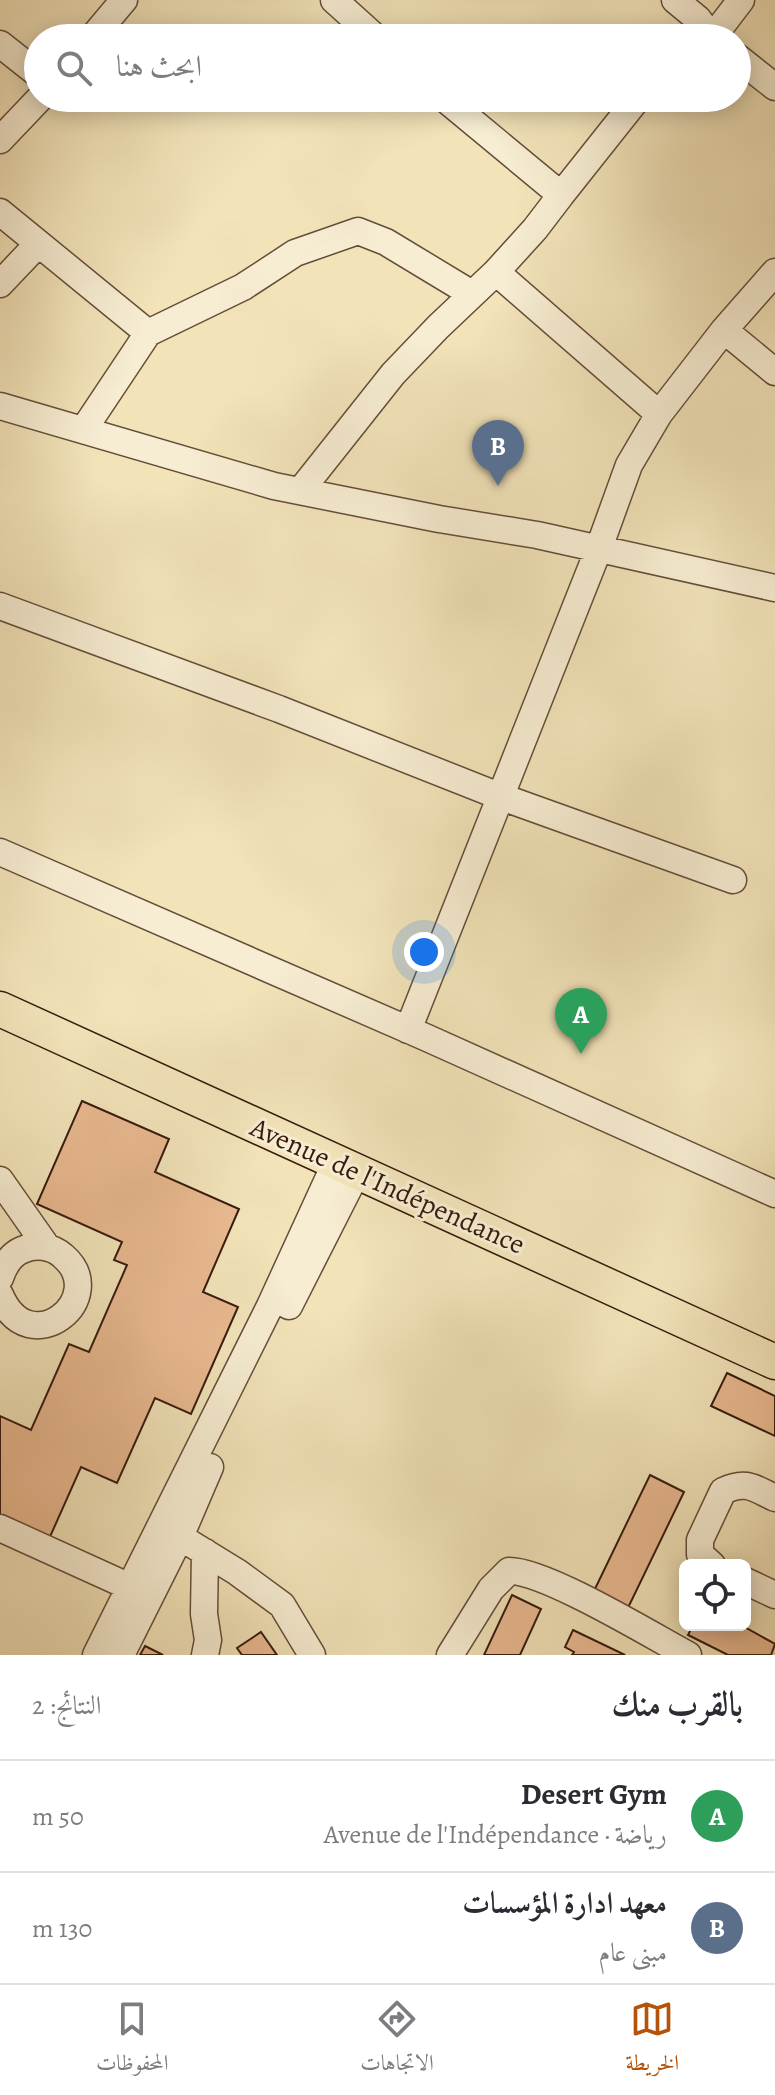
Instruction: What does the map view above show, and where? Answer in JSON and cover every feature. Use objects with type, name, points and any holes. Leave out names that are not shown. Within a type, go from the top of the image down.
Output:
[{"type":"main road","name":"Avenue de l'Indépendance","points":[[0,1009],[775,1362]]},
{"type":"street","points":[[104,24],[124,0]]},
{"type":"street","points":[[334,0],[361,24]]},
{"type":"street","points":[[675,0],[695,24]]},
{"type":"street","points":[[713,24],[741,0]]},
{"type":"street","points":[[0,44],[24,63]]},
{"type":"street","points":[[751,68],[775,87]]},
{"type":"street","points":[[0,140],[27,112]]},
{"type":"street","points":[[461,112],[561,195]]},
{"type":"street","points":[[301,490],[393,374],[535,229],[627,112]]},
{"type":"street","points":[[0,212],[148,333]]},
{"type":"street","points":[[84,429],[148,333],[243,287],[295,253],[358,231],[386,242],[472,294]]},
{"type":"street","points":[[0,284],[38,244]]},
{"type":"street","points":[[496,272],[659,414]]},
{"type":"street","points":[[408,1030],[629,465],[659,414],[724,330],[775,272]]},
{"type":"street","points":[[724,330],[775,372]]},
{"type":"street","points":[[0,406],[274,486],[599,548],[775,588]]},
{"type":"street","points":[[0,606],[279,709],[499,796],[733,880]]},
{"type":"street","points":[[0,852],[775,1194]]},
{"type":"street","points":[[121,1655],[180,1537],[347,1167]]},
{"type":"street","points":[[96,1655],[270,1306],[347,1167]]},
{"type":"street","points":[[0,1180],[47,1247]]},
{"type":"street","points":[[0,1278],[10,1258],[21,1250],[47,1247],[68,1260],[77,1284],[76,1297],[61,1318],[50,1324],[24,1323],[13,1317],[0,1295]]},
{"type":"street","points":[[705,1559],[700,1554],[700,1540],[723,1491],[735,1485],[748,1485],[775,1498]]},
{"type":"street","points":[[0,1528],[130,1587]]},
{"type":"street","points":[[180,1537],[282,1605],[312,1655]]},
{"type":"street","points":[[205,1552],[204,1614],[208,1640],[205,1655]]},
{"type":"street","points":[[450,1655],[491,1589],[509,1571],[518,1571],[556,1585],[688,1655]]},
{"type":"street","points":[[751,1584],[775,1595]]},
{"type":"building","points":[[82,1101],[169,1139],[155,1172],[239,1209],[203,1292],[238,1307],[191,1414],[155,1398],[117,1483],[81,1467],[49,1539],[0,1517],[0,1416],[31,1430],[69,1344],[89,1352],[127,1265],[114,1260],[122,1242],[37,1204]]},
{"type":"building","points":[[727,1373],[775,1396],[775,1436],[711,1406]]},
{"type":"building","points":[[650,1475],[684,1492],[626,1612],[592,1595]]},
{"type":"building","points":[[512,1595],[541,1609],[520,1655],[484,1655]]},
{"type":"building","points":[[573,1630],[625,1655],[572,1655],[574,1652],[565,1647]]},
{"type":"building","points":[[690,1631],[751,1631],[775,1644],[771,1655],[728,1655],[688,1635]]},
{"type":"building","points":[[261,1632],[277,1655],[242,1655],[237,1648]]},
{"type":"building","points":[[145,1646],[163,1655],[140,1655]]},
{"type":"place","name":"معهد ادارة المؤسسات","points":[[498,486]]},
{"type":"place","name":"Desert Gym","points":[[581,1054]]}]
